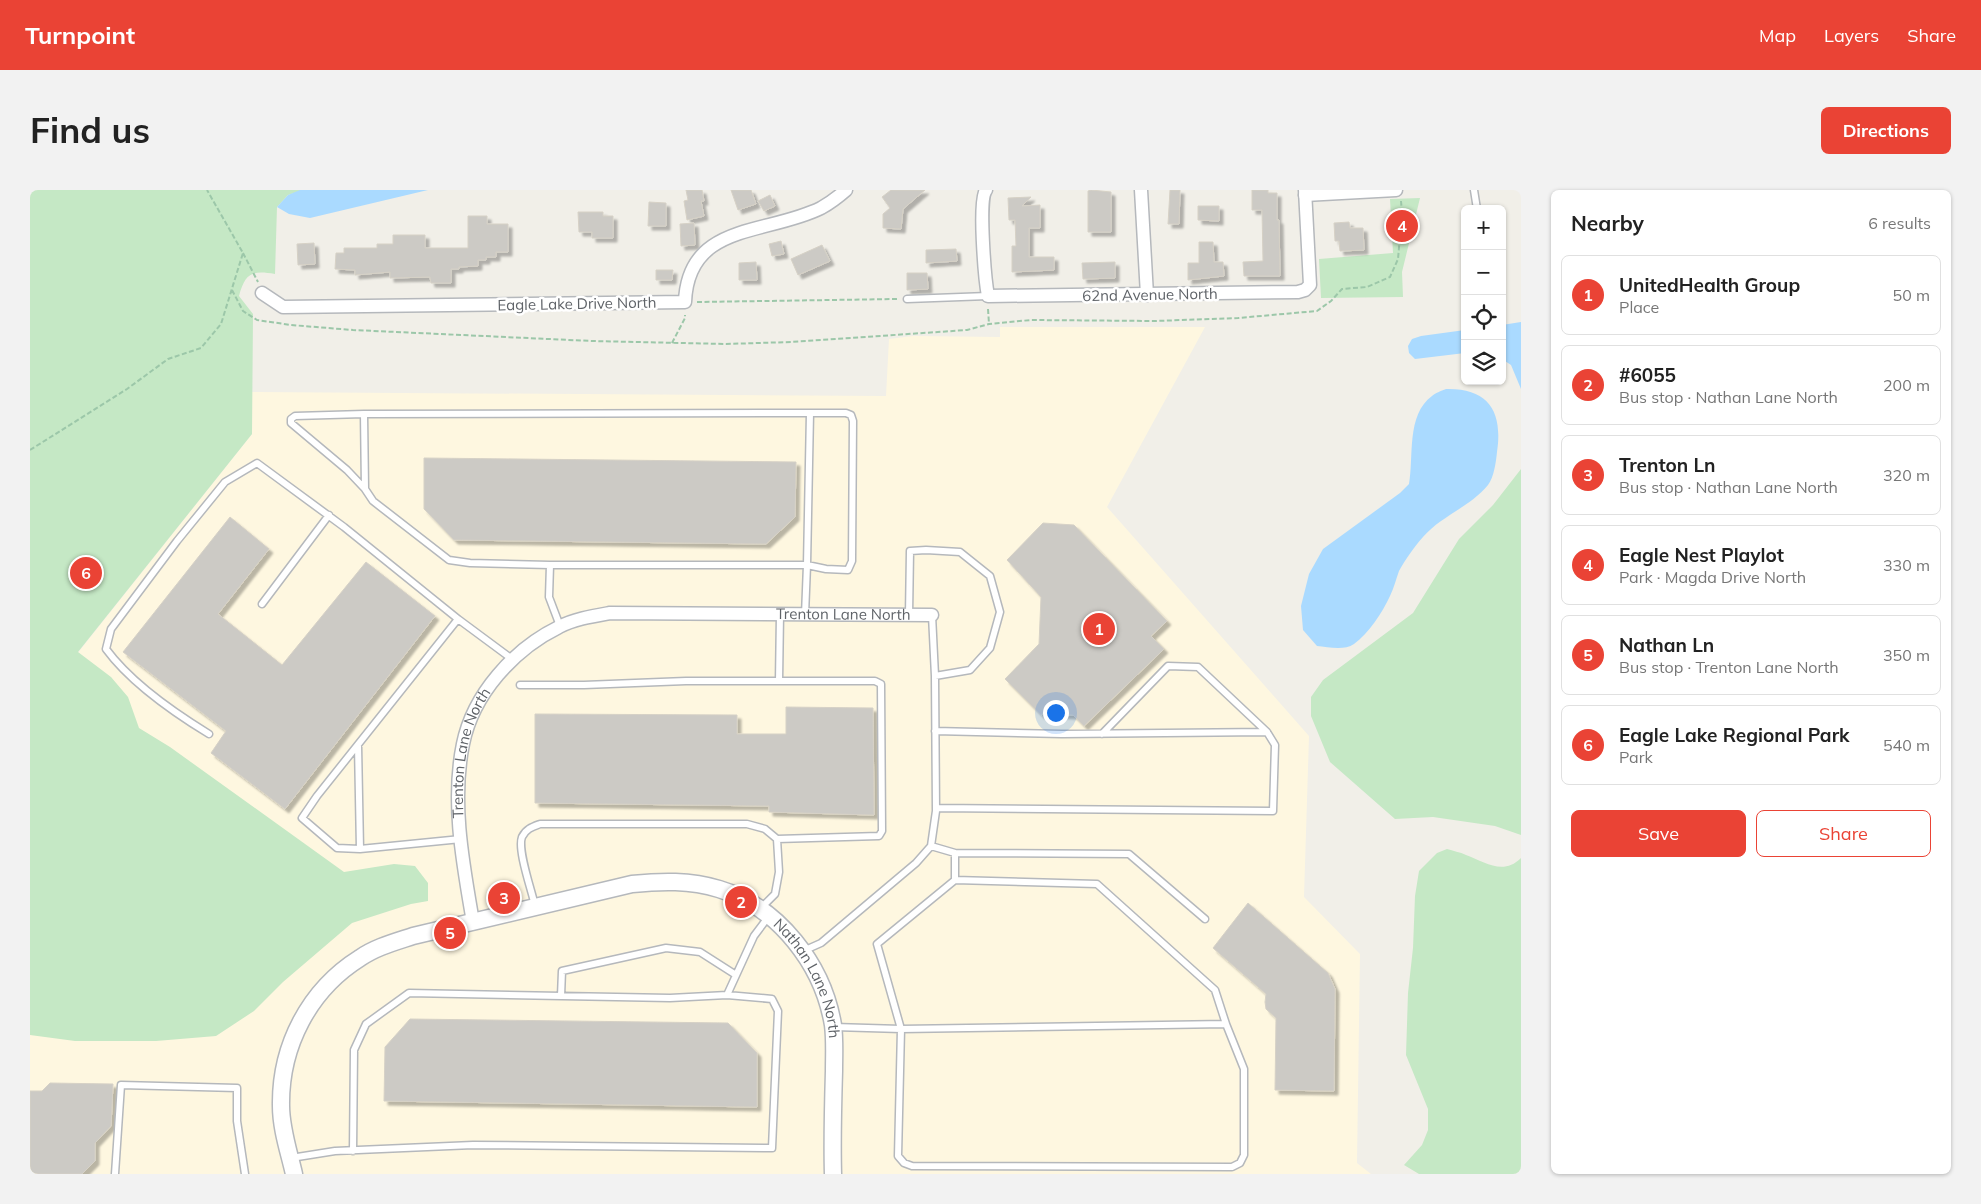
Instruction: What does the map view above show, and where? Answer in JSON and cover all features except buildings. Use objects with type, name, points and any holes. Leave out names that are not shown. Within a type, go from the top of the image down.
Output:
[{"type":"street","points":[[685,302],[688,277],[705,251],[723,238],[820,208],[846,190]]},
{"type":"street","points":[[986,190],[982,195],[982,218],[988,296]]},
{"type":"street","points":[[1142,190],[1147,296]]},
{"type":"street","points":[[1305,193],[1398,194]]},
{"type":"street","name":"62nd Avenue North","points":[[988,296],[1147,296],[1298,292],[1305,290],[1310,284],[1305,193]]},
{"type":"street","name":"Eagle Lake Drive North","points":[[262,293],[282,307],[685,302]]},
{"type":"street","name":"Trenton Lane North","points":[[473,922],[458,812],[459,774],[463,742],[473,715],[486,690],[512,659],[530,644],[560,626],[610,613],[932,615]]},
{"type":"street","name":"Nathan Lane North","points":[[473,922],[632,884],[662,881],[689,883],[719,889],[743,899],[765,913],[792,936],[803,951],[823,987],[833,1027],[833,1174]]},
{"type":"street","points":[[294,1174],[281,1108],[282,1076],[289,1048],[300,1020],[318,994],[337,974],[360,957],[386,945],[413,936],[473,922]]},
{"type":"lane","points":[[1474,190],[1476,205]]},
{"type":"lane","points":[[907,299],[988,296]]},
{"type":"lane","points":[[805,614],[810,413]]},
{"type":"lane","points":[[810,413],[846,413],[851,415],[853,422],[852,561],[848,570],[826,569],[806,564],[550,565],[470,563],[449,560],[373,501],[365,489],[347,470],[291,423],[291,419],[295,416],[364,414],[810,413]]},
{"type":"lane","points":[[364,414],[365,489]]},
{"type":"lane","points":[[209,734],[176,713],[117,663],[106,649],[110,629],[177,541],[225,482],[257,463],[329,516],[432,596],[458,619],[512,659]]},
{"type":"lane","points":[[262,604],[329,516]]},
{"type":"lane","points":[[909,615],[910,551],[960,552],[990,576],[1000,612],[990,648],[970,670],[936,676]]},
{"type":"lane","points":[[550,565],[549,597],[560,626]]},
{"type":"lane","points":[[779,681],[780,614]]},
{"type":"lane","points":[[803,951],[821,942],[916,863],[931,846],[936,808],[936,676],[932,615]]},
{"type":"lane","points":[[458,619],[317,796],[302,818],[337,848],[360,848],[461,839]]},
{"type":"lane","points":[[936,808],[1273,811],[1275,745],[1267,732],[1198,667],[1168,666],[1102,734]]},
{"type":"lane","points":[[520,685],[584,685],[686,681],[875,681],[881,684],[882,831],[879,836],[777,839],[766,830],[747,824],[540,824],[528,828],[521,839],[522,853],[536,907]]},
{"type":"lane","points":[[936,732],[1102,734],[1267,732]]},
{"type":"lane","points":[[358,745],[360,848]]},
{"type":"lane","points":[[727,995],[775,894],[779,872],[777,839]]},
{"type":"lane","points":[[931,846],[955,853],[1129,854],[1205,919]]},
{"type":"lane","points":[[955,853],[955,880]]},
{"type":"lane","points":[[955,880],[1097,884],[1214,990],[1244,1069],[1244,1155],[1240,1163],[1232,1167],[912,1166],[904,1163],[898,1156],[901,1029],[877,944],[955,880]]},
{"type":"lane","points":[[561,996],[562,971],[666,948],[700,952],[736,974]]},
{"type":"lane","points":[[290,1158],[353,1151],[473,1145],[772,1148],[778,1011],[772,999],[727,995],[670,998],[408,993],[366,1024],[354,1050],[353,1151]]},
{"type":"lane","points":[[833,1027],[901,1029],[1226,1024]]},
{"type":"lane","points":[[115,1174],[121,1085],[237,1088],[237,1121],[245,1174]]},
{"type":"path","points":[[207,190],[255,274],[262,293]]},
{"type":"path","points":[[232,290],[236,301],[249,316],[257,320],[291,325],[389,332],[672,343],[792,342],[967,330],[989,324],[1031,320],[1192,320],[1317,311],[1331,301],[1342,289],[1367,287],[1390,278],[1398,259],[1402,213],[1398,194]]},
{"type":"path","points":[[30,450],[128,389],[168,359],[201,348],[222,324],[243,253]]},
{"type":"path","points":[[988,296],[989,324]]},
{"type":"path","points":[[672,343],[685,318],[685,302],[907,299]]},
{"type":"shaded area","points":[[1000,327],[1205,327],[1107,507],[1309,736],[1304,897],[1360,954],[1357,1163],[1371,1174],[30,1174],[30,713],[252,434],[252,392],[886,396],[889,339],[913,336],[1000,337]]},
{"type":"green space","points":[[30,190],[304,190],[288,195],[277,207],[275,274],[255,273],[251,275],[244,282],[239,296],[253,314],[252,434],[78,652],[111,677],[128,697],[139,728],[170,747],[344,872],[394,864],[415,866],[428,883],[428,901],[411,904],[352,923],[283,982],[254,1011],[216,1036],[156,1041],[75,1041],[30,1035]]},
{"type":"green space","points":[[1420,198],[1402,272],[1403,297],[1321,298],[1319,259],[1393,253],[1390,199]]},
{"type":"green space","points":[[1521,469],[1521,835],[1495,826],[1433,817],[1395,819],[1330,762],[1311,716],[1311,697],[1323,680],[1413,613],[1459,539],[1493,505]]},
{"type":"green space","points":[[1447,849],[1487,864],[1501,867],[1514,863],[1521,858],[1521,1174],[1419,1174],[1404,1165],[1422,1145],[1428,1130],[1428,1109],[1406,1055],[1408,993],[1413,948],[1415,896],[1419,871],[1437,853]]},
{"type":"water","points":[[300,190],[428,190],[310,218],[289,214],[277,207],[288,195]]},
{"type":"water","points":[[1521,322],[1521,389],[1511,365],[1506,362],[1506,324]]},
{"type":"water","points":[[1461,331],[1461,353],[1415,359],[1409,353],[1408,346],[1412,339]]},
{"type":"water","points":[[1446,389],[1461,390],[1483,398],[1495,414],[1498,425],[1498,438],[1495,465],[1490,482],[1481,493],[1438,523],[1420,541],[1399,571],[1383,609],[1375,622],[1360,639],[1346,647],[1317,646],[1303,630],[1301,606],[1309,574],[1323,549],[1400,493],[1409,484],[1413,437],[1418,414],[1432,396]]},
{"type":"place","name":"Eagle Nest Playlot","points":[[1402,226]]},
{"type":"place","name":"Eagle Lake Regional Park","points":[[86,573]]},
{"type":"place","name":"UnitedHealth Group","points":[[1099,629]]},
{"type":"place","name":"Trenton Ln","points":[[504,898]]},
{"type":"place","name":"#6055","points":[[741,902]]},
{"type":"place","name":"Nathan Ln","points":[[450,933]]}]
